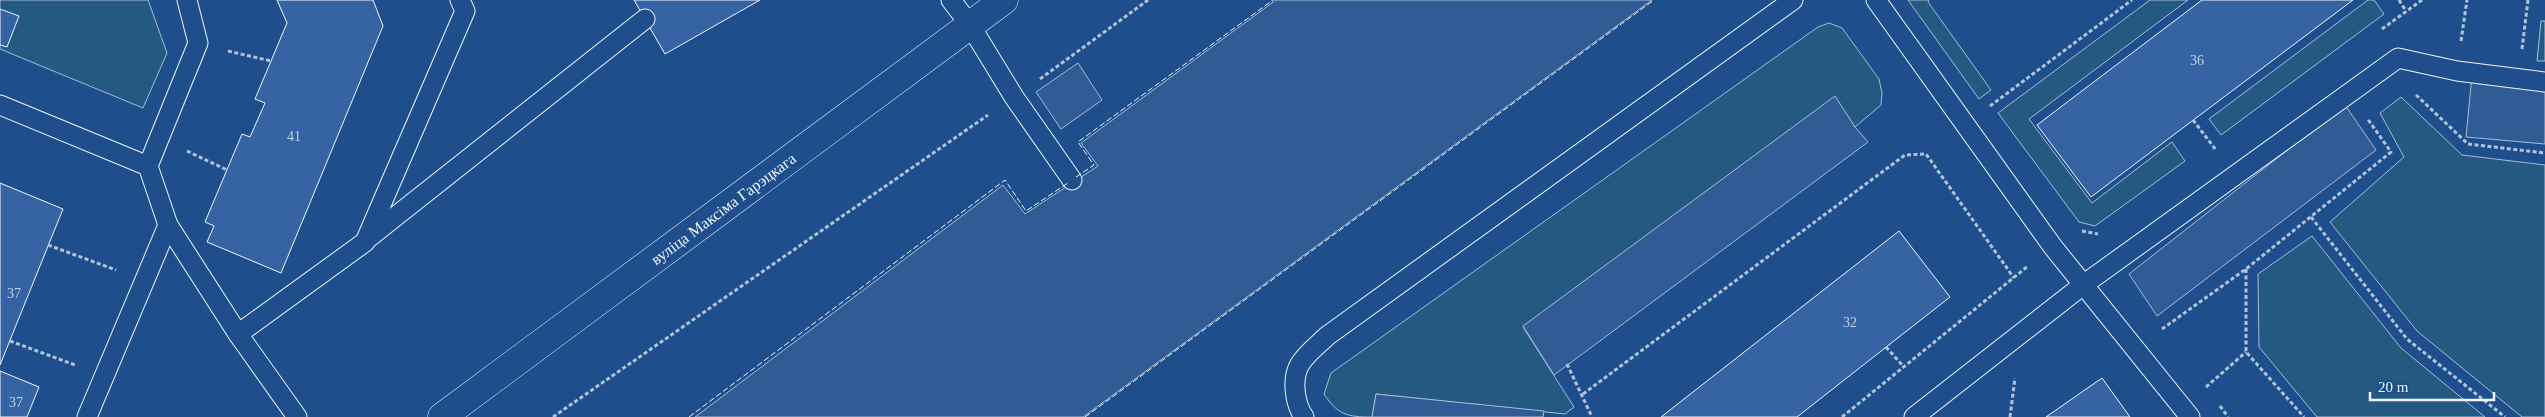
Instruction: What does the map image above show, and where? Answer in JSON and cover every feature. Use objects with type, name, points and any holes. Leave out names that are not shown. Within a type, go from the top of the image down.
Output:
[{"type":"main road","name":"вуліца Максіма Гарэцкага","points":[[442,417],[1004,0]]},
{"type":"lane","points":[[187,0],[198,44],[148,166],[168,225],[238,334],[297,417]]},
{"type":"lane","points":[[364,242],[465,11],[460,0]]},
{"type":"lane","points":[[951,0],[970,25],[1014,98],[1072,180]]},
{"type":"lane","points":[[1304,417],[1298,408],[1295,389],[1299,365],[1327,336],[1793,0]]},
{"type":"lane","points":[[1876,0],[2053,247],[2190,417]]},
{"type":"lane","points":[[238,334],[364,242],[645,19]]},
{"type":"lane","points":[[1914,417],[2082,285],[2398,58],[2457,71],[2545,82]]},
{"type":"lane","points":[[0,104],[148,166]]},
{"type":"lane","points":[[88,417],[168,225]]},
{"type":"path","points":[[553,417],[1014,98],[1148,0]]},
{"type":"path","points":[[1984,111],[2132,0]]},
{"type":"path","points":[[2399,0],[2406,11]]},
{"type":"path","points":[[2374,34],[2422,0]]},
{"type":"path","points":[[2457,71],[2467,0]]},
{"type":"path","points":[[2518,80],[2528,0]]},
{"type":"path","points":[[198,44],[271,61]]},
{"type":"path","points":[[2411,90],[2468,144],[2545,153]]},
{"type":"path","points":[[2167,336],[2162,328],[2246,269],[2391,152],[2364,114]]},
{"type":"path","points":[[2193,120],[2216,150]]},
{"type":"path","points":[[159,138],[227,170]]},
{"type":"path","points":[[2208,156],[2224,144]]},
{"type":"path","points":[[1583,394],[1906,155],[1926,154],[2014,278]]},
{"type":"path","points":[[2311,217],[2407,339],[2505,417]]},
{"type":"path","points":[[2078,230],[2102,235]]},
{"type":"path","points":[[48,245],[144,280]]},
{"type":"path","points":[[1842,417],[2053,247]]},
{"type":"path","points":[[2246,269],[2246,352],[2304,417]]},
{"type":"path","points":[[10,341],[105,376]]},
{"type":"path","points":[[1886,347],[1904,367]]},
{"type":"path","points":[[2206,387],[2246,352]]},
{"type":"path","points":[[1567,364],[1583,394],[1592,417]]},
{"type":"path","points":[[2200,380],[2212,394]]},
{"type":"path","points":[[2217,402],[2228,417]]},
{"type":"shaded area","points":[[0,0],[148,0],[167,53],[143,108],[0,49]]},
{"type":"shaded area","points":[[1276,0],[1652,0],[1083,417],[695,417],[1003,185],[1025,214],[1098,166],[1081,143]]},
{"type":"shaded area","points":[[1908,0],[1929,0],[1928,2],[1991,90],[1979,99]]},
{"type":"shaded area","points":[[2150,0],[2188,0],[2029,119],[2092,203],[2172,142],[2185,161],[2095,226],[2079,222],[1998,113]]},
{"type":"shaded area","points":[[2368,0],[2374,0],[2384,14],[2221,135],[2209,119]]},
{"type":"shaded area","points":[[2541,21],[2545,21],[2545,61],[2537,61]]},
{"type":"shaded area","points":[[1829,23],[1842,28],[1879,79],[1882,93],[1881,105],[1855,127],[1835,97],[1523,327],[1574,407],[1565,414],[1376,394],[1372,417],[1363,417],[1339,411],[1329,401],[1324,394],[1331,373],[1818,27]]},
{"type":"shaded area","points":[[1078,63],[1102,100],[1061,129],[1036,92]]},
{"type":"shaded area","points":[[2472,75],[2545,82],[2545,144],[2466,137]]},
{"type":"shaded area","points":[[1835,96],[1855,127],[1868,142],[1554,375],[1523,326]]},
{"type":"shaded area","points":[[2401,97],[2462,155],[2545,165],[2545,417],[2522,417],[2417,331],[2330,222],[2404,157],[2380,113]]},
{"type":"shaded area","points":[[2345,105],[2376,150],[2157,316],[2129,274]]},
{"type":"shaded area","points":[[2312,236],[2401,348],[2485,417],[2317,417],[2259,347],[2258,274]]},
{"type":"shaded area","points":[[1376,394],[1544,411],[1543,417],[1372,417]]},
{"type":"building","points":[[277,0],[373,0],[383,26],[281,273],[207,242],[214,226],[205,222],[242,134],[250,137],[265,103],[255,99],[287,23]]},
{"type":"building","points":[[634,0],[760,0],[665,54]]},
{"type":"building","points":[[2202,0],[2353,0],[2091,197],[2037,125]]},
{"type":"building","points":[[0,9],[19,16],[7,47],[0,45]]},
{"type":"building","points":[[0,183],[63,209],[0,365]]},
{"type":"building","points":[[1899,231],[1950,297],[1797,417],[1661,417]]},
{"type":"building","points":[[0,371],[39,387],[27,417],[0,417]]},
{"type":"building","points":[[2102,378],[2130,417],[2046,417]]},
{"type":"fence","points":[[1076,177],[1094,165],[1078,142],[1273,0]]},
{"type":"fence","points":[[1085,417],[1654,0]]},
{"type":"fence","points":[[689,417],[1005,180],[1026,211],[1068,183]]}]
